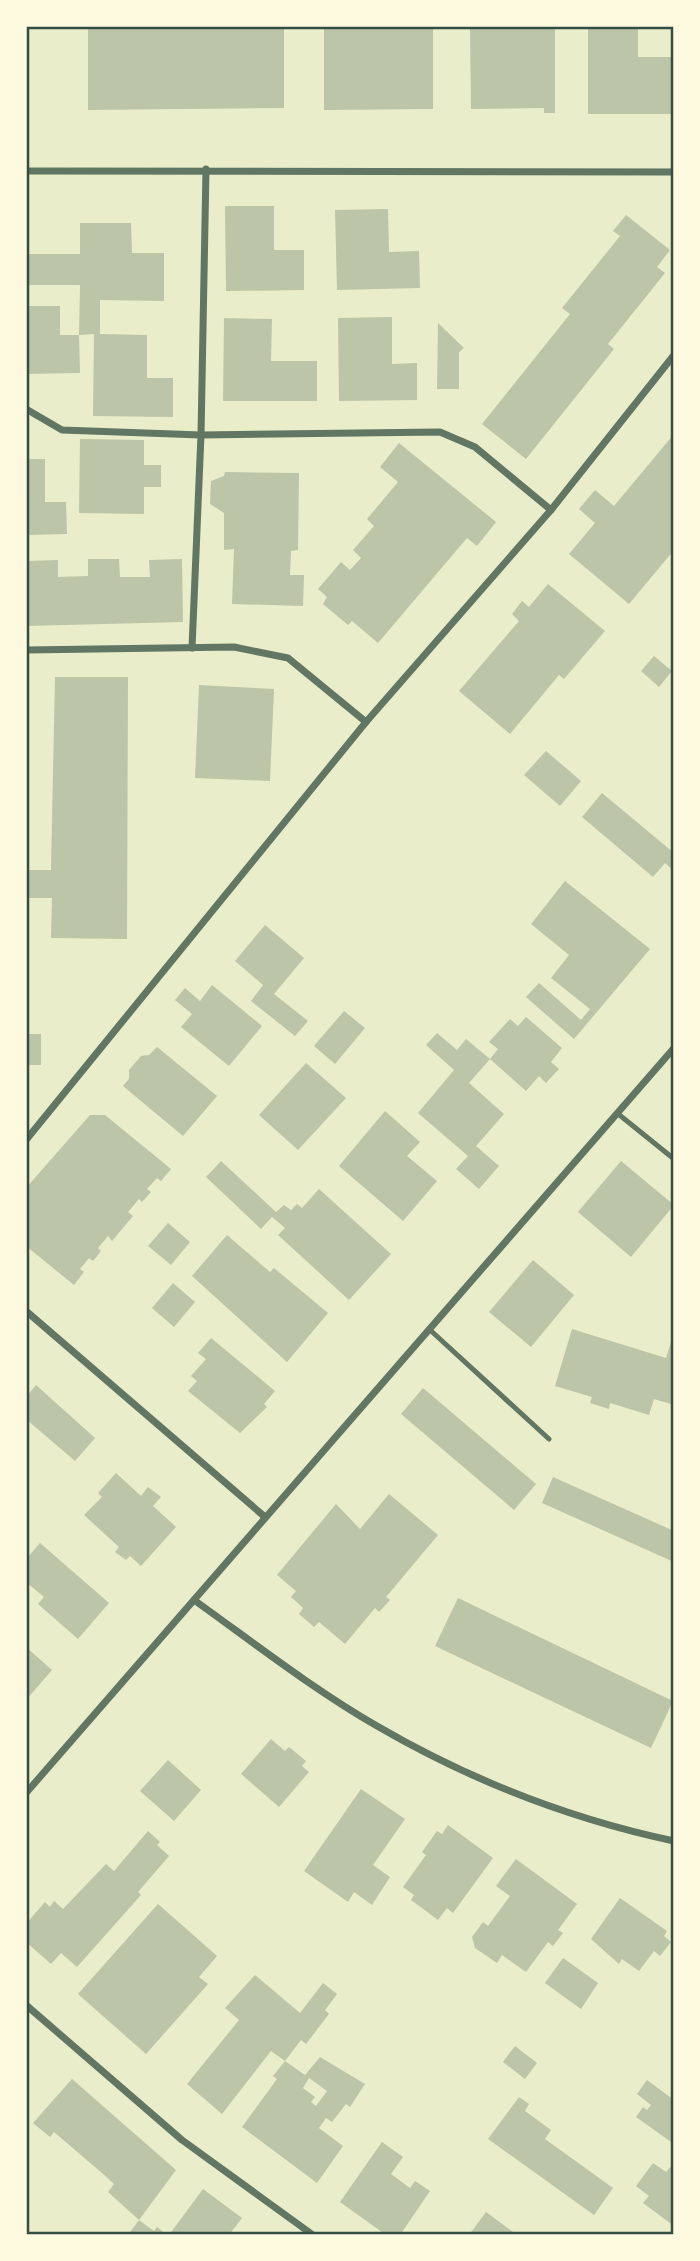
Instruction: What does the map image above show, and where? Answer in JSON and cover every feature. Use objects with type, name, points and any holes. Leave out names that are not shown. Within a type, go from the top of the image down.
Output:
[{"type":"street","points":[[192,648],[201,435],[206,169]]},
{"type":"street","points":[[26,172],[206,169],[674,172]]},
{"type":"street","points":[[26,1140],[366,722],[551,510],[674,355]]},
{"type":"street","points":[[26,410],[62,430],[201,435],[440,432],[475,447],[551,510]]},
{"type":"street","points":[[26,650],[234,647],[288,658],[366,722]]},
{"type":"street","points":[[26,1793],[674,1048]]},
{"type":"street","points":[[26,1311],[265,1517]]},
{"type":"street","points":[[194,1600],[315,1686],[377,1726],[431,1754],[495,1785],[571,1815],[674,1841]]},
{"type":"street","points":[[26,2005],[182,2140],[313,2235]]},
{"type":"lane","points":[[617,1113],[674,1159]]},
{"type":"lane","points":[[429,1329],[549,1439]]},
{"type":"building","points":[[88,26],[284,26],[284,108],[88,110]]},
{"type":"building","points":[[324,26],[433,26],[433,109],[324,110]]},
{"type":"building","points":[[470,26],[555,26],[555,113],[544,113],[544,108],[471,109]]},
{"type":"building","points":[[588,26],[638,26],[638,57],[674,57],[674,114],[588,114]]},
{"type":"building","points":[[225,206],[274,206],[274,250],[304,250],[304,290],[226,291]]},
{"type":"building","points":[[388,209],[389,252],[419,251],[420,288],[337,290],[335,210]]},
{"type":"building","points":[[626,215],[670,250],[657,267],[665,273],[608,344],[614,349],[526,459],[482,424],[570,314],[562,308],[620,236],[613,231]]},
{"type":"building","points":[[80,223],[131,223],[132,253],[164,253],[164,301],[100,300],[100,334],[147,335],[147,378],[173,378],[173,417],[93,416],[94,334],[79,335],[80,285],[26,285],[26,254],[80,254]]},
{"type":"building","points":[[26,306],[60,306],[60,335],[79,335],[80,373],[26,374]]},
{"type":"building","points":[[392,317],[392,364],[417,363],[417,400],[339,401],[338,318]]},
{"type":"building","points":[[224,318],[272,319],[271,361],[317,361],[317,401],[223,401]]},
{"type":"building","points":[[438,323],[464,348],[459,352],[459,389],[437,389]]},
{"type":"building","points":[[674,434],[674,550],[629,604],[569,554],[595,523],[579,509],[595,490],[614,506]]},
{"type":"building","points":[[80,439],[144,440],[144,465],[161,465],[161,487],[144,487],[144,514],[79,513]]},
{"type":"building","points":[[399,443],[496,522],[477,546],[467,538],[378,643],[352,621],[348,625],[323,604],[327,597],[318,589],[341,562],[350,570],[361,558],[353,550],[374,526],[367,519],[398,482],[380,467]]},
{"type":"building","points":[[26,459],[45,459],[45,502],[66,502],[67,534],[26,535]]},
{"type":"building","points":[[225,472],[299,473],[298,550],[291,551],[290,575],[304,575],[303,606],[232,604],[234,549],[224,550],[224,513],[210,504],[211,481],[224,476]]},
{"type":"building","points":[[88,559],[119,559],[120,577],[150,577],[149,560],[182,559],[183,622],[26,626],[26,561],[58,560],[58,577],[88,576]]},
{"type":"building","points":[[548,584],[605,631],[564,679],[559,675],[510,734],[459,691],[519,621],[512,614],[522,601],[529,607]]},
{"type":"building","points":[[654,656],[672,671],[659,687],[641,671]]},
{"type":"building","points":[[55,677],[128,677],[127,939],[51,938],[52,898],[26,898],[26,870],[51,870]]},
{"type":"building","points":[[199,685],[274,689],[270,781],[195,778]]},
{"type":"building","points":[[546,751],[581,781],[560,806],[524,775]]},
{"type":"building","points":[[602,793],[674,853],[674,871],[665,863],[653,877],[582,817]]},
{"type":"building","points":[[565,881],[650,949],[574,1039],[526,997],[539,983],[581,1020],[590,1009],[551,978],[569,955],[531,924]]},
{"type":"building","points":[[265,925],[304,958],[274,994],[308,1021],[295,1036],[251,1001],[263,985],[235,961]]},
{"type":"building","points":[[212,985],[262,1026],[229,1066],[181,1027],[192,1014],[175,1000],[185,988],[200,1001]]},
{"type":"building","points":[[344,1011],[365,1028],[335,1064],[314,1046]]},
{"type":"building","points":[[526,1017],[562,1048],[551,1062],[559,1069],[546,1083],[539,1076],[526,1091],[490,1059],[498,1049],[489,1042],[510,1019],[518,1026]]},
{"type":"building","points":[[437,1033],[457,1050],[466,1039],[490,1059],[469,1083],[504,1114],[476,1146],[499,1166],[479,1189],[456,1169],[468,1156],[418,1113],[454,1070],[426,1045]]},
{"type":"building","points":[[26,1034],[41,1034],[41,1065],[26,1065]]},
{"type":"building","points":[[157,1047],[217,1096],[183,1136],[123,1086],[129,1079],[129,1070],[141,1056],[149,1055]]},
{"type":"building","points":[[306,1063],[346,1098],[298,1150],[259,1115]]},
{"type":"building","points":[[385,1111],[420,1142],[407,1156],[437,1181],[403,1221],[339,1166]]},
{"type":"building","points":[[90,1115],[105,1115],[171,1169],[161,1181],[157,1178],[147,1189],[151,1192],[142,1202],[139,1199],[128,1212],[133,1216],[112,1241],[108,1236],[98,1248],[101,1251],[93,1261],[89,1258],[80,1269],[84,1272],[74,1285],[26,1246],[26,1188]]},
{"type":"building","points":[[221,1161],[276,1212],[284,1205],[291,1210],[297,1204],[302,1208],[319,1189],[391,1254],[349,1300],[278,1235],[285,1228],[272,1217],[261,1229],[206,1177]]},
{"type":"building","points":[[621,1161],[674,1205],[631,1257],[578,1212]]},
{"type":"building","points":[[168,1223],[190,1242],[171,1265],[148,1246]]},
{"type":"building","points":[[227,1235],[270,1272],[274,1268],[328,1313],[287,1362],[192,1276]]},
{"type":"building","points":[[533,1260],[574,1295],[531,1347],[489,1312]]},
{"type":"building","points":[[173,1283],[195,1302],[174,1327],[152,1308]]},
{"type":"building","points":[[572,1329],[666,1358],[671,1342],[674,1343],[674,1405],[654,1399],[649,1415],[610,1403],[609,1409],[590,1403],[592,1397],[555,1386]]},
{"type":"building","points":[[211,1338],[275,1391],[264,1404],[267,1407],[240,1433],[188,1391],[197,1381],[191,1376],[206,1359],[198,1353]]},
{"type":"building","points":[[36,1385],[95,1438],[75,1461],[26,1419],[26,1397]]},
{"type":"building","points":[[423,1388],[536,1484],[514,1510],[401,1414]]},
{"type":"building","points":[[116,1473],[141,1496],[148,1487],[161,1497],[153,1506],[176,1527],[141,1566],[130,1556],[126,1560],[115,1552],[119,1547],[84,1515],[102,1497],[98,1493]]},
{"type":"building","points":[[553,1477],[674,1531],[674,1562],[542,1503]]},
{"type":"building","points":[[389,1494],[438,1535],[386,1597],[390,1600],[379,1612],[375,1608],[345,1644],[319,1622],[314,1627],[299,1614],[303,1608],[291,1597],[296,1591],[277,1575],[336,1504],[360,1529]]},
{"type":"building","points":[[40,1543],[109,1603],[78,1639],[38,1604],[44,1597],[26,1582],[26,1559]]},
{"type":"building","points":[[458,1598],[673,1701],[651,1748],[435,1646]]},
{"type":"building","points":[[26,1647],[52,1670],[26,1700]]},
{"type":"building","points":[[271,1739],[285,1751],[289,1747],[306,1761],[302,1766],[309,1772],[279,1807],[241,1774]]},
{"type":"building","points":[[168,1760],[201,1790],[174,1821],[140,1791]]},
{"type":"building","points":[[361,1789],[405,1819],[373,1865],[390,1877],[372,1905],[354,1892],[348,1902],[304,1871]]},
{"type":"building","points":[[448,1825],[493,1858],[453,1913],[447,1908],[438,1920],[411,1900],[414,1895],[403,1887],[426,1855],[422,1852],[437,1831],[442,1834]]},
{"type":"building","points":[[148,1831],[160,1842],[157,1845],[169,1856],[138,1892],[141,1895],[77,1967],[61,1953],[51,1964],[26,1942],[26,1924],[45,1902],[50,1907],[54,1901],[63,1909],[106,1864],[114,1871]]},
{"type":"building","points":[[516,1859],[577,1904],[558,1930],[563,1933],[553,1946],[548,1942],[526,1972],[502,1955],[497,1963],[475,1948],[472,1937],[483,1922],[488,1926],[510,1896],[496,1886]]},
{"type":"building","points":[[620,1898],[667,1931],[664,1936],[671,1942],[660,1956],[654,1951],[639,1971],[622,1959],[619,1964],[591,1939]]},
{"type":"building","points":[[158,1904],[217,1956],[199,1977],[208,1984],[146,2054],[78,1994]]},
{"type":"building","points":[[563,1958],[598,1983],[581,2009],[545,1983]]},
{"type":"building","points":[[255,1975],[300,2013],[323,1983],[337,1994],[325,2010],[329,2014],[306,2044],[301,2040],[285,2061],[271,2051],[222,2114],[187,2084],[239,2020],[225,2008]]},
{"type":"building","points":[[515,2046],[537,2063],[525,2079],[503,2062]]},
{"type":"building","points":[[320,2057],[365,2084],[350,2107],[346,2104],[332,2122],[326,2118],[319,2128],[343,2146],[317,2183],[242,2127],[277,2079],[273,2076],[285,2061],[305,2075]],"holes":[[[309,2078],[327,2091],[316,2106],[311,2102],[315,2097],[303,2088]]]},
{"type":"building","points":[[72,2079],[176,2170],[139,2220],[108,2192],[114,2184],[102,2173],[54,2132],[50,2137],[33,2123]]},
{"type":"building","points":[[647,2080],[674,2100],[674,2144],[636,2117],[643,2107],[647,2110],[651,2105],[637,2094]]},
{"type":"building","points":[[519,2097],[529,2104],[525,2111],[551,2130],[545,2139],[613,2188],[594,2215],[488,2139]]},
{"type":"building","points":[[382,2142],[403,2157],[391,2174],[410,2188],[415,2181],[430,2191],[400,2235],[386,2235],[340,2202]]},
{"type":"building","points":[[653,2163],[666,2172],[674,2163],[674,2226],[643,2203],[649,2196],[636,2186]]},
{"type":"building","points":[[203,2189],[242,2218],[229,2235],[169,2235]]},
{"type":"building","points":[[486,2212],[517,2235],[469,2235]]},
{"type":"building","points":[[139,2220],[154,2231],[157,2227],[167,2235],[128,2235]]}]
